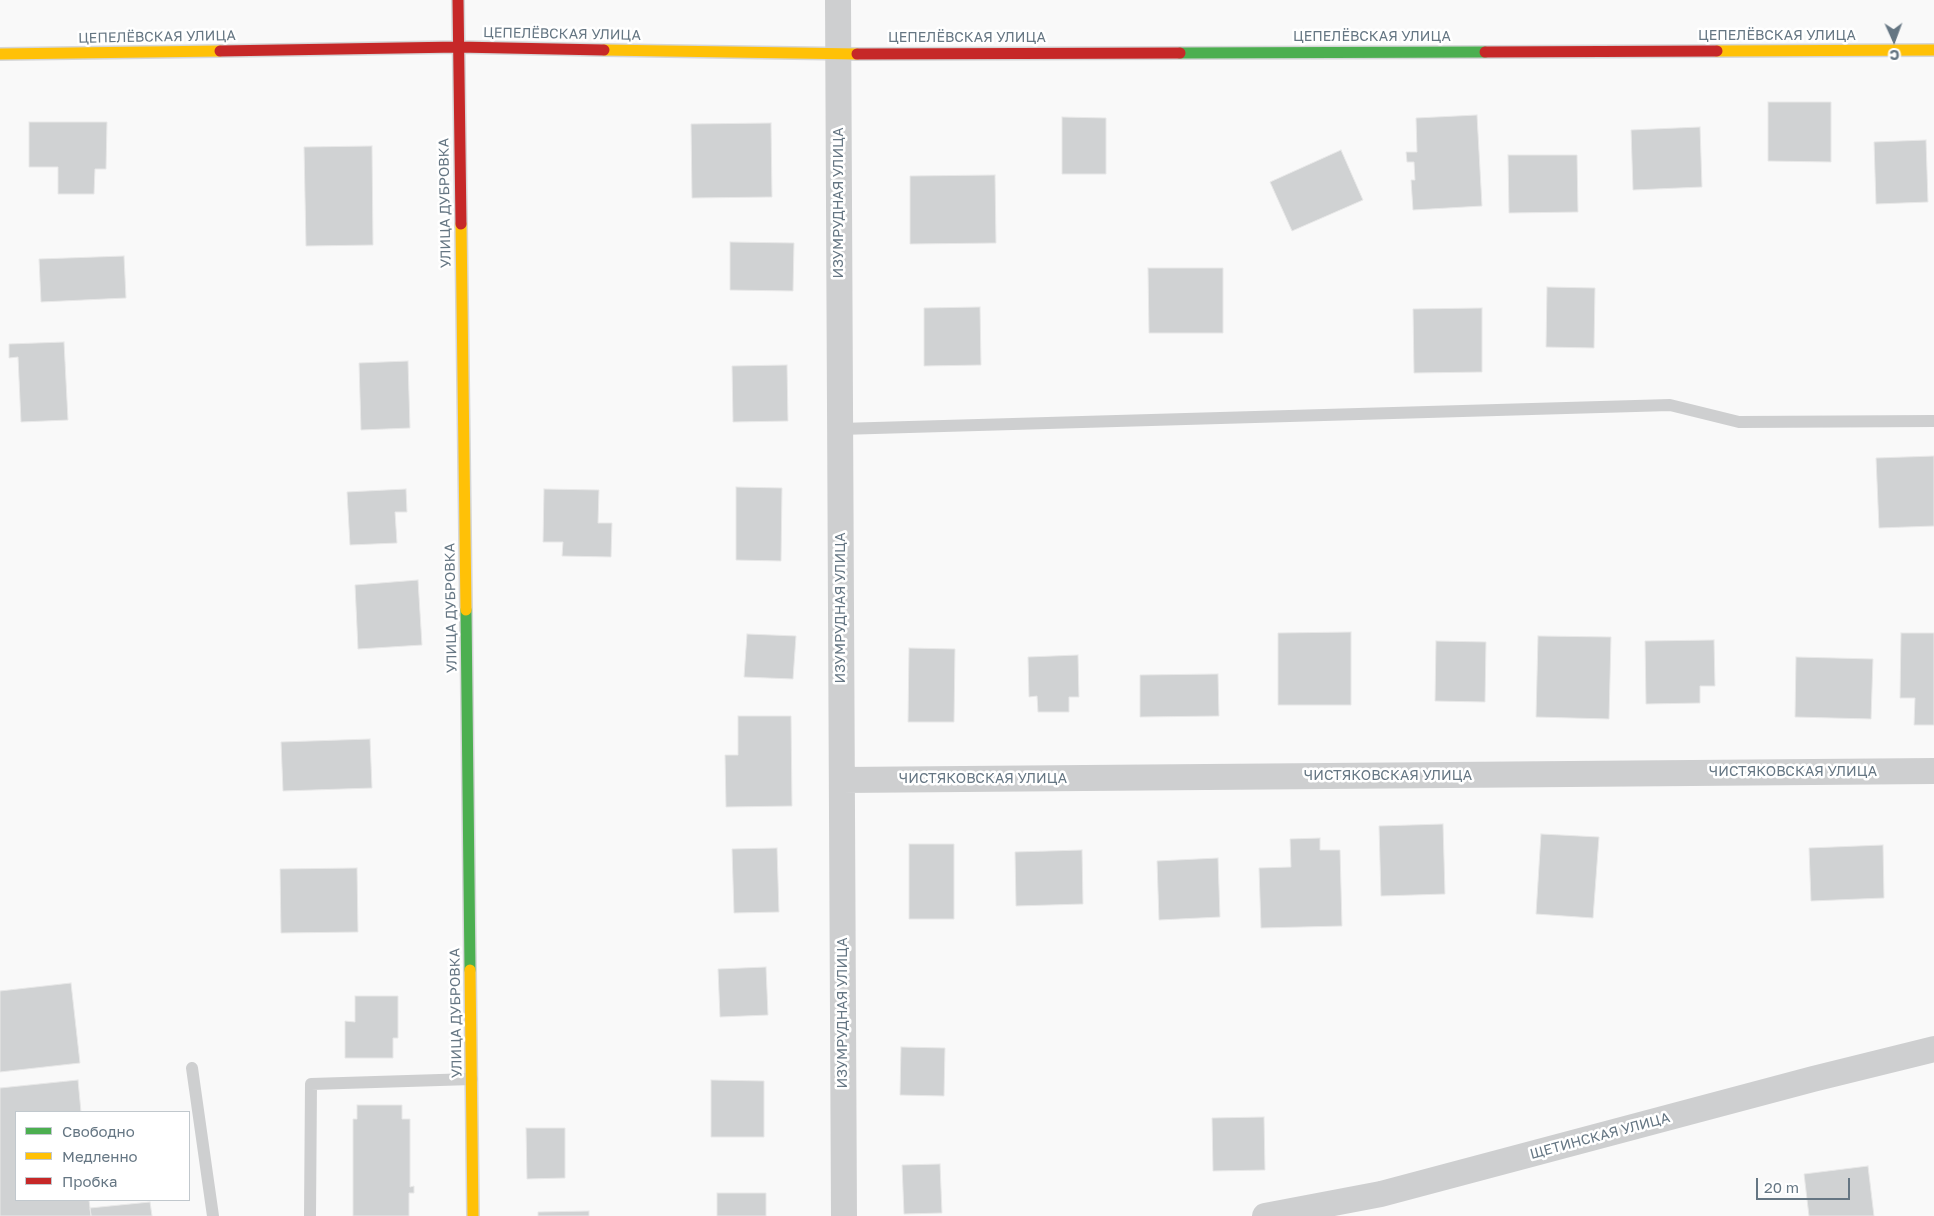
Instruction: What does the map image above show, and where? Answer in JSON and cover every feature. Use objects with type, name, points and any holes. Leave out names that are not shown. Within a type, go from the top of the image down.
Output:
[{"type":"street","name":"УЛИЦА ДУБРОВКА","points":[[458,0],[474,1216]]},
{"type":"street","name":"ИЗУМРУДНАЯ УЛИЦА","points":[[838,0],[844,1216]]},
{"type":"street","name":"ЦЕПЕЛЁВСКАЯ УЛИЦА","points":[[0,54],[458,47],[838,54],[1934,50]]},
{"type":"street","name":"ЧИСТЯКОВСКАЯ УЛИЦА","points":[[842,780],[1934,771]]},
{"type":"street","name":"ЩЕТИНСКАЯ УЛИЦА","points":[[1265,1216],[1382,1194],[1813,1079],[1934,1049]]},
{"type":"lane","points":[[840,429],[1670,405],[1739,422],[1934,421]]},
{"type":"lane","points":[[192,1068],[213,1216]]},
{"type":"lane","points":[[310,1216],[311,1084],[472,1079]]},
{"type":"building","points":[[1768,102],[1831,102],[1831,162],[1768,161]]},
{"type":"building","points":[[1477,115],[1482,206],[1413,210],[1411,180],[1415,180],[1414,162],[1407,162],[1406,152],[1417,152],[1416,118]]},
{"type":"building","points":[[1062,117],[1106,118],[1106,174],[1062,174]]},
{"type":"building","points":[[29,122],[107,122],[106,169],[95,169],[94,194],[58,194],[58,167],[29,167]]},
{"type":"building","points":[[771,123],[772,197],[692,198],[691,124]]},
{"type":"building","points":[[1700,127],[1702,187],[1633,190],[1631,130]]},
{"type":"building","points":[[1926,140],[1928,202],[1876,204],[1874,142]]},
{"type":"building","points":[[372,146],[373,245],[306,246],[304,147]]},
{"type":"building","points":[[1341,150],[1363,200],[1292,231],[1270,182]]},
{"type":"building","points":[[1508,155],[1577,155],[1578,212],[1509,213]]},
{"type":"building","points":[[995,175],[996,243],[910,244],[910,176]]},
{"type":"building","points":[[730,242],[794,243],[793,291],[730,290]]},
{"type":"building","points":[[124,256],[126,298],[41,302],[39,259]]},
{"type":"building","points":[[1148,268],[1223,268],[1223,333],[1149,333]]},
{"type":"building","points":[[1547,287],[1595,288],[1594,348],[1546,347]]},
{"type":"building","points":[[980,307],[981,365],[924,366],[924,308]]},
{"type":"building","points":[[1482,308],[1482,372],[1414,373],[1413,309]]},
{"type":"building","points":[[64,342],[68,420],[21,422],[18,357],[9,358],[9,344]]},
{"type":"building","points":[[408,361],[410,428],[361,430],[359,363]]},
{"type":"building","points":[[787,365],[788,421],[733,422],[732,366]]},
{"type":"building","points":[[1934,456],[1934,526],[1879,528],[1876,458]]},
{"type":"building","points":[[736,487],[782,488],[781,561],[736,560]]},
{"type":"building","points":[[406,489],[407,512],[395,512],[397,543],[350,545],[347,492]]},
{"type":"building","points":[[544,489],[599,490],[598,523],[612,523],[611,557],[562,556],[563,542],[543,542]]},
{"type":"building","points":[[418,580],[422,645],[358,649],[355,585]]},
{"type":"building","points":[[1351,632],[1351,705],[1278,705],[1278,633]]},
{"type":"building","points":[[1901,633],[1934,633],[1934,725],[1914,725],[1915,698],[1900,698]]},
{"type":"building","points":[[747,634],[796,636],[793,679],[744,677]]},
{"type":"building","points":[[1538,636],[1611,637],[1609,719],[1536,717]]},
{"type":"building","points":[[1714,640],[1715,686],[1700,686],[1700,703],[1646,704],[1645,641]]},
{"type":"building","points":[[1436,641],[1486,642],[1485,702],[1435,701]]},
{"type":"building","points":[[909,648],[955,649],[954,722],[908,722]]},
{"type":"building","points":[[1078,655],[1079,697],[1069,697],[1069,712],[1038,712],[1037,696],[1029,697],[1028,657]]},
{"type":"building","points":[[1796,657],[1873,659],[1871,719],[1795,717]]},
{"type":"building","points":[[1218,674],[1219,716],[1140,717],[1140,675]]},
{"type":"building","points":[[738,716],[791,716],[792,806],[726,807],[725,755],[738,755]]},
{"type":"building","points":[[370,739],[372,788],[283,791],[281,742]]},
{"type":"building","points":[[1443,824],[1445,894],[1381,896],[1379,826]]},
{"type":"building","points":[[1541,834],[1599,837],[1593,918],[1536,914]]},
{"type":"building","points":[[1320,838],[1320,850],[1340,850],[1342,926],[1261,928],[1259,868],[1291,867],[1290,839]]},
{"type":"building","points":[[909,844],[954,844],[954,919],[909,919]]},
{"type":"building","points":[[1883,845],[1884,898],[1811,901],[1809,848]]},
{"type":"building","points":[[777,848],[779,912],[734,913],[732,849]]},
{"type":"building","points":[[1082,850],[1083,904],[1016,906],[1015,852]]},
{"type":"building","points":[[1218,858],[1220,917],[1159,920],[1157,861]]},
{"type":"building","points":[[357,868],[358,932],[281,933],[280,869]]},
{"type":"building","points":[[766,967],[768,1015],[720,1017],[718,969]]},
{"type":"building","points":[[71,983],[80,1063],[0,1072],[0,991]]},
{"type":"building","points":[[355,996],[398,996],[398,1038],[393,1038],[393,1058],[345,1058],[345,1021],[355,1022]]},
{"type":"building","points":[[901,1047],[945,1048],[944,1096],[900,1095]]},
{"type":"building","points":[[78,1080],[81,1111],[15,1111],[15,1201],[89,1201],[91,1216],[0,1216],[0,1088]]},
{"type":"building","points":[[711,1080],[764,1081],[764,1137],[711,1137]]},
{"type":"building","points":[[357,1105],[402,1105],[402,1119],[410,1119],[410,1187],[414,1186],[414,1193],[409,1193],[409,1216],[353,1216],[353,1119],[357,1119]]},
{"type":"building","points":[[1264,1117],[1265,1170],[1213,1171],[1212,1118]]},
{"type":"building","points":[[526,1128],[565,1128],[565,1178],[527,1179]]},
{"type":"building","points":[[940,1164],[942,1213],[904,1214],[902,1165]]},
{"type":"building","points":[[1868,1166],[1874,1216],[1809,1216],[1804,1174]]},
{"type":"building","points":[[717,1193],[766,1193],[766,1216],[717,1216]]},
{"type":"building","points":[[150,1202],[152,1216],[91,1216],[90,1208]]},
{"type":"building","points":[[589,1211],[589,1216],[538,1216],[538,1212]]},
{"type":"traffic: fast","points":[[1180,53],[1485,52]]},
{"type":"traffic: fast","points":[[466,610],[470,970]]},
{"type":"traffic: slow","points":[[604,50],[857,54]]},
{"type":"traffic: slow","points":[[1717,51],[1934,50]]},
{"type":"traffic: slow","points":[[0,54],[220,51]]},
{"type":"traffic: slow","points":[[461,224],[466,610]]},
{"type":"traffic: slow","points":[[470,970],[473,1216]]},
{"type":"traffic: jam","points":[[458,0],[461,224]]},
{"type":"traffic: jam","points":[[220,51],[458,47],[604,50]]},
{"type":"traffic: jam","points":[[1485,52],[1717,51]]},
{"type":"traffic: jam","points":[[857,54],[1180,53]]}]
